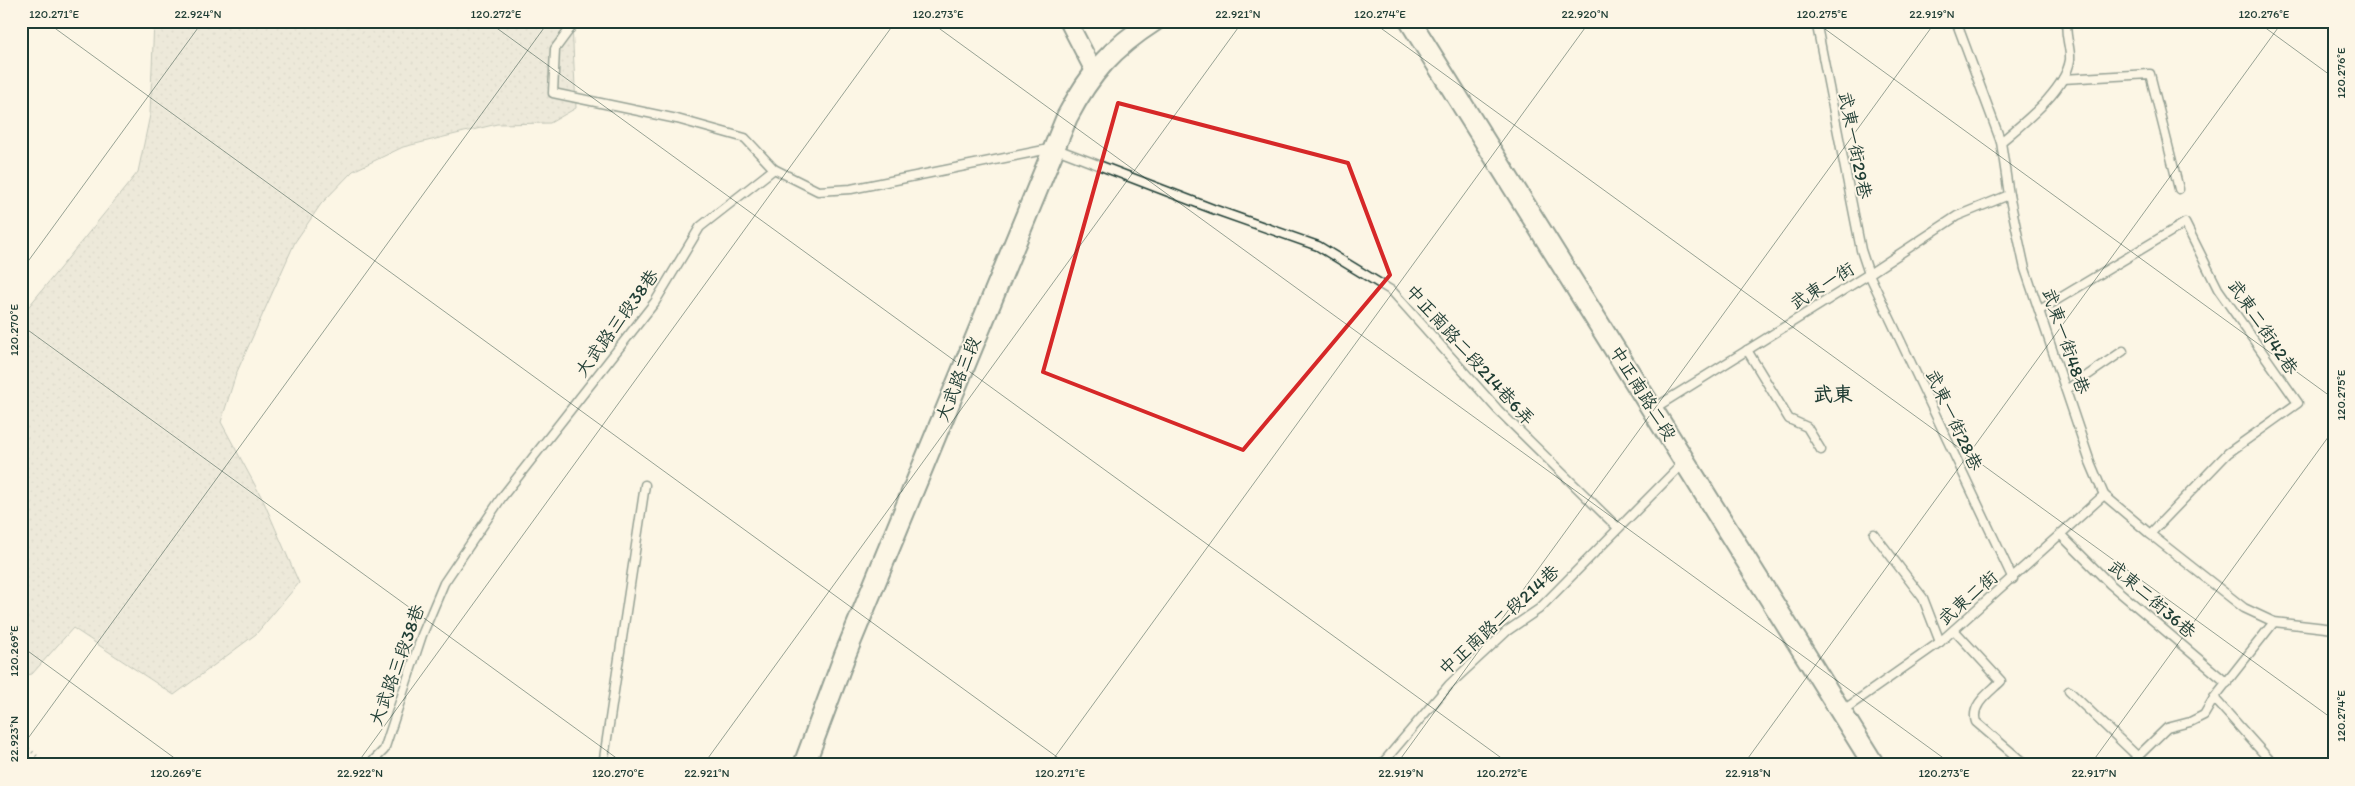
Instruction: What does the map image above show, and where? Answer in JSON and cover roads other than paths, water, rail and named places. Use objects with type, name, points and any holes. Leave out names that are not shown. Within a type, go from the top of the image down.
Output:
[{"type":"street","points":[[1068,21],[1094,71]]},
{"type":"street","name":"大武路三段","points":[[804,765],[845,655],[1054,148],[1081,90],[1094,71],[1131,37],[1154,21]]},
{"type":"street","name":"中正南路二段","points":[[1410,21],[1654,409],[1874,765]]},
{"type":"lane","name":"武東一街29巷","points":[[1816,21],[1861,250],[1869,274]]},
{"type":"lane","name":"武東一街48巷","points":[[1956,21],[2001,142],[2009,195],[2025,269],[2090,462],[2104,495]]},
{"type":"lane","points":[[2001,142],[2036,112],[2063,79],[2070,59],[2066,28],[2067,21]]},
{"type":"lane","points":[[572,26],[555,49],[554,93],[677,119],[745,138],[774,169],[818,191],[851,189],[1054,148]]},
{"type":"lane","points":[[2063,79],[2150,74],[2179,189]]},
{"type":"lane","name":"中正南路二段214巷6弄","points":[[1054,148],[1213,209],[1318,246],[1392,292],[1498,410],[1618,528]]},
{"type":"lane","name":"大武路三段38巷","points":[[369,765],[384,750],[422,635],[444,584],[491,513],[655,302],[700,227],[774,169]]},
{"type":"lane","name":"武東一街","points":[[1654,409],[1869,274],[1957,216],[2009,195]]},
{"type":"lane","name":"武東二街42巷","points":[[2040,310],[2185,223],[2218,289],[2298,403],[2228,453],[2150,534]]},
{"type":"lane","name":"武東一街28巷","points":[[1869,274],[2013,578]]},
{"type":"lane","points":[[1747,350],[1789,419],[1807,427],[1821,450]]},
{"type":"lane","points":[[2066,390],[2123,351]]},
{"type":"lane","name":"中正南路二段214巷","points":[[1382,765],[1449,685],[1507,631],[1539,609],[1685,461]]},
{"type":"lane","points":[[602,765],[646,485]]},
{"type":"lane","points":[[2104,495],[2244,608],[2274,622],[2334,629]]},
{"type":"lane","name":"武東二街","points":[[1841,712],[1940,642],[2104,495]]},
{"type":"lane","points":[[1874,534],[1923,598],[1940,642]]},
{"type":"lane","name":"武東二街36巷","points":[[2061,535],[2110,584],[2227,682]]},
{"type":"lane","points":[[2129,765],[2167,728],[2190,722],[2204,715],[2214,698],[2274,622]]},
{"type":"lane","points":[[1954,630],[2001,680],[1975,708],[1973,715],[1976,722],[2026,765]]},
{"type":"lane","points":[[2069,691],[2137,756]]},
{"type":"lane","points":[[2214,698],[2274,765]]},
{"type":"district","name":"武東","points":[[1833,394]]}]
